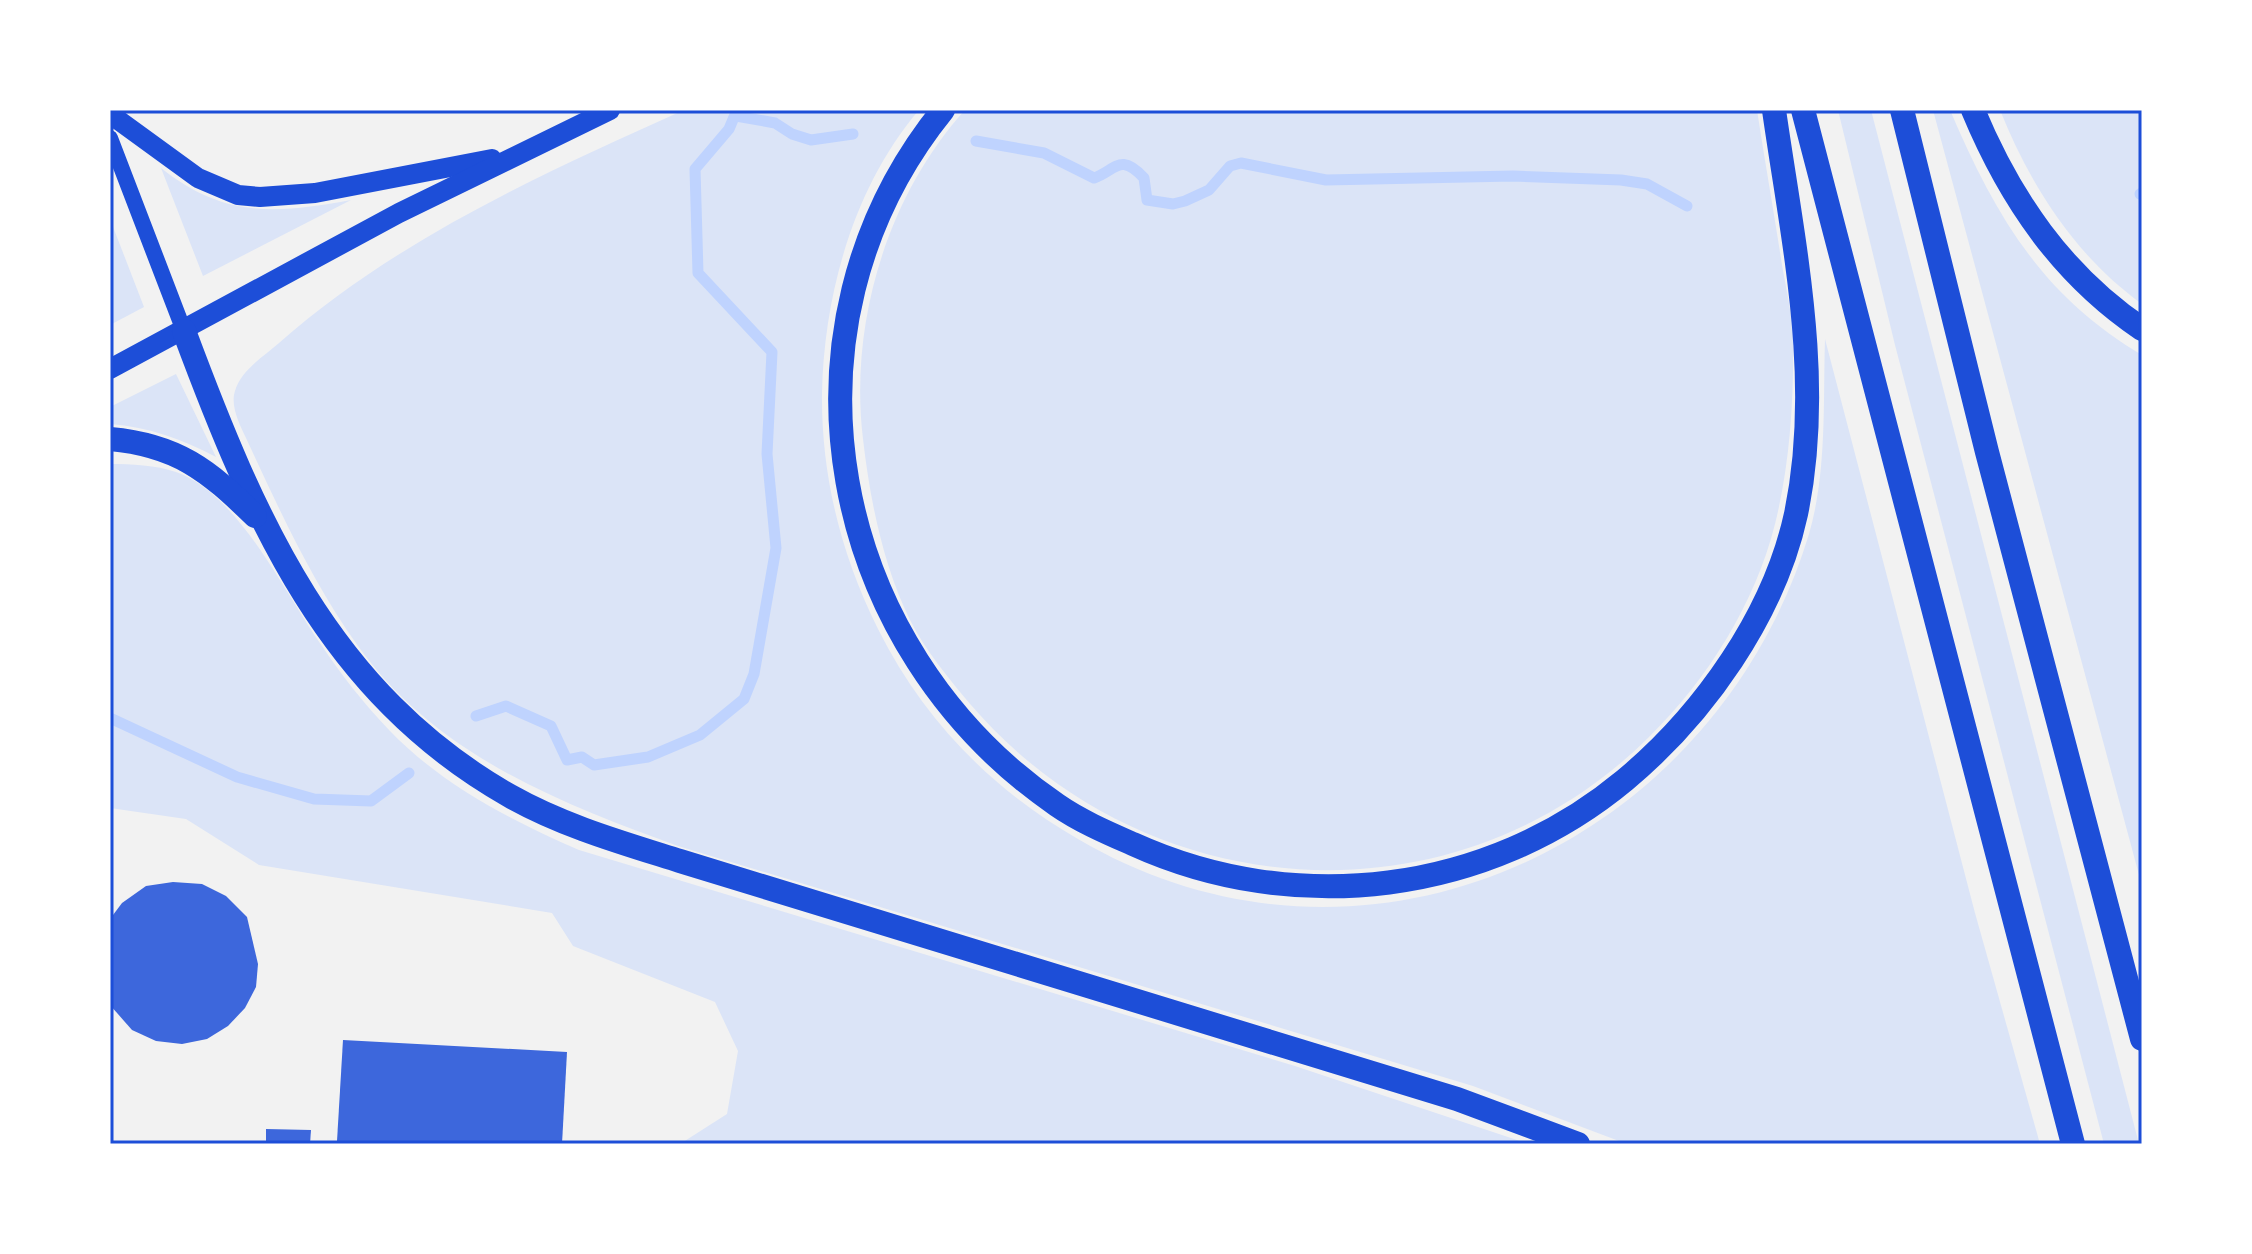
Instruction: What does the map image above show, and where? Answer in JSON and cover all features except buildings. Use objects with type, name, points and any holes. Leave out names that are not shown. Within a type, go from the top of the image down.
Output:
[{"type":"highway","points":[[943,110],[896,180],[873,226],[852,290],[838,392],[840,448],[852,509],[871,567],[895,622],[926,674],[968,726],[1058,806],[1151,852],[1202,870],[1258,883],[1317,888],[1382,885],[1438,875],[1495,857],[1553,830],[1604,797],[1653,757],[1696,709],[1750,626],[1778,571],[1795,517],[1804,459],[1807,400],[1806,338],[1774,110]]},
{"type":"highway","points":[[1803,110],[2073,1144]]},
{"type":"highway","points":[[1902,110],[1987,452],[2142,1039]]},
{"type":"highway","points":[[1973,110],[2009,182],[2052,249],[2094,294],[2142,329]]},
{"type":"highway","points":[[184,331],[224,440],[325,628],[395,713],[455,762],[534,808],[680,861],[1457,1099],[1578,1144]]},
{"type":"highway","points":[[110,439],[165,449],[190,459],[230,491],[271,531]]},
{"type":"main road","points":[[110,369],[278,277],[515,155],[610,110]]},
{"type":"main road","points":[[110,114],[198,178],[238,195],[301,196],[515,155]]},
{"type":"main road","points":[[110,138],[184,331]]},
{"type":"shaded area","points":[[684,110],[919,110],[896,140],[860,207],[836,280],[829,318],[822,393],[825,454],[836,514],[854,572],[878,629],[916,693],[962,749],[988,774],[1016,798],[1078,839],[1188,887],[1300,906],[1411,899],[1516,866],[1612,812],[1695,737],[1762,643],[1809,534],[1815,510],[1823,437],[1825,339],[1975,913],[2040,1144],[1627,1144],[1473,1086],[678,846],[545,792],[502,770],[424,717],[389,684],[358,646],[311,571],[239,421],[234,403],[238,383],[253,364],[324,306],[422,240],[525,184]]},
{"type":"shaded area","points":[[965,110],[1757,110],[1792,328],[1793,384],[1788,455],[1775,524],[1755,583],[1726,639],[1690,691],[1649,737],[1572,799],[1486,842],[1396,865],[1304,870],[1212,855],[1124,823],[1043,773],[971,705],[930,653],[910,620],[892,577],[879,532],[863,439],[860,395],[862,351],[880,264],[914,182]]},
{"type":"shaded area","points":[[1838,110],[1871,110],[2139,1144],[2104,1144],[1895,345]]},
{"type":"shaded area","points":[[1933,110],[1950,110],[2004,218],[2049,279],[2107,332],[2142,355],[2142,886]]},
{"type":"shaded area","points":[[2000,110],[2142,110],[2142,304],[2096,264],[2057,217],[2025,165]]},
{"type":"shaded area","points":[[161,168],[207,196],[251,208],[298,208],[351,200],[203,276]]},
{"type":"shaded area","points":[[110,219],[144,307],[110,325]]},
{"type":"shaded area","points":[[176,374],[216,457],[165,435],[110,424],[110,407]]},
{"type":"shaded area","points":[[110,464],[152,466],[176,472],[199,484],[220,501],[259,548],[338,668],[390,731],[455,785],[529,827],[579,850],[1295,1066],[1529,1144],[680,1144],[727,1114],[738,1051],[715,1002],[573,946],[552,913],[259,865],[186,819],[110,808]]},
{"type":"waterway","points":[[476,716],[506,706],[551,726],[567,760],[582,757],[594,765],[648,757],[700,735],[744,699],[754,674],[776,548],[767,454],[772,352],[698,273],[695,169],[729,129],[737,110]]},
{"type":"waterway","points":[[736,116],[775,123],[792,134],[811,140],[853,134]]},
{"type":"waterway","points":[[976,141],[1044,153],[1094,178],[1123,164],[1144,178],[1147,200],[1173,204],[1209,190],[1230,166],[1241,163],[1326,180],[1513,176],[1621,180],[1647,184],[1687,206]]},
{"type":"waterway","points":[[110,718],[237,777],[314,799],[371,801],[409,773]]}]
